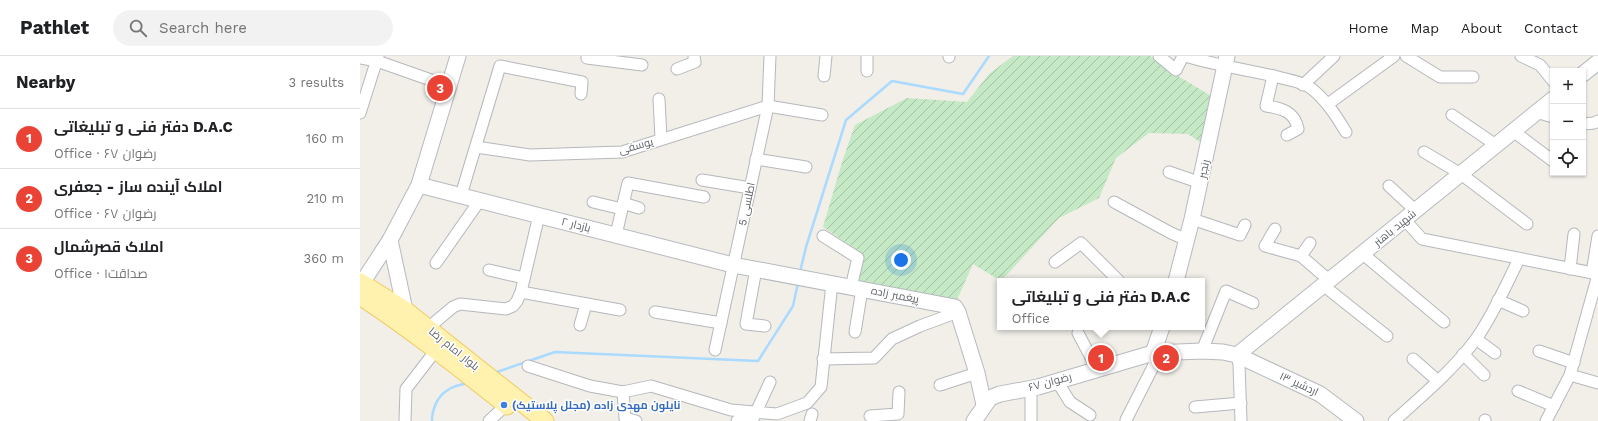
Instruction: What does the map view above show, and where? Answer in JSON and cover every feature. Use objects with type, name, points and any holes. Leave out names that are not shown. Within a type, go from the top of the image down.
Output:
[{"type":"main road","name":"بلوار امام رضا","points":[[361,287],[405,310],[428,328],[481,378],[545,421]]},
{"type":"main road","points":[[361,287],[398,321],[436,350],[481,378],[506,405],[526,421]]},
{"type":"street","points":[[361,287],[390,240],[419,185],[458,56]]},
{"type":"street","points":[[587,56],[587,58],[642,65]]},
{"type":"street","points":[[677,69],[695,62],[694,56]]},
{"type":"street","name":"اطلسی 5","points":[[715,350],[768,106],[770,56]]},
{"type":"street","points":[[824,76],[826,56]]},
{"type":"street","points":[[867,56],[867,71]]},
{"type":"street","points":[[1159,56],[1176,70],[1184,56],[1209,63],[1226,61],[1311,88],[1328,104],[1346,132]]},
{"type":"street","points":[[1303,85],[1334,56]]},
{"type":"street","points":[[1328,104],[1394,56]]},
{"type":"street","points":[[1406,56],[1440,77],[1473,77]]},
{"type":"street","points":[[1521,56],[1540,65],[1550,77]]},
{"type":"street","points":[[360,58],[378,58],[448,86]]},
{"type":"street","points":[[360,111],[378,58]]},
{"type":"street","name":"رنجبر","points":[[1177,278],[1192,219],[1226,61]]},
{"type":"street","points":[[1586,72],[1598,62]]},
{"type":"street","points":[[461,195],[500,66],[582,82],[581,94]]},
{"type":"street","points":[[1273,76],[1266,106],[1281,108],[1297,121],[1298,129],[1287,135]]},
{"type":"street","points":[[658,99],[661,139]]},
{"type":"street","name":"شهید باهنر","points":[[1237,356],[1550,101]]},
{"type":"street","points":[[768,106],[822,115]]},
{"type":"street","name":"یوسفی","points":[[476,147],[530,155],[622,152],[768,106]]},
{"type":"street","points":[[1536,112],[1550,116]]},
{"type":"street","points":[[1452,115],[1496,145]]},
{"type":"street","points":[[1586,124],[1594,124],[1598,121]]},
{"type":"street","points":[[1513,131],[1550,159]]},
{"type":"street","points":[[1424,152],[1461,174],[1527,224]]},
{"type":"street","points":[[756,160],[806,167]]},
{"type":"street","points":[[1169,172],[1200,183]]},
{"type":"street","points":[[702,180],[750,188]]},
{"type":"street","points":[[616,235],[628,183],[704,197]]},
{"type":"street","name":"بازدار ۲","points":[[419,185],[733,265]]},
{"type":"street","points":[[1389,186],[1410,215],[1422,239],[1596,274]]},
{"type":"street","points":[[436,263],[480,200]]},
{"type":"street","points":[[593,202],[639,208]]},
{"type":"street","points":[[1114,202],[1187,240]]},
{"type":"street","points":[[428,328],[452,307],[460,304],[506,309],[513,306],[517,301],[524,278],[539,215]]},
{"type":"street","points":[[1192,219],[1240,235],[1245,225]]},
{"type":"street","points":[[1275,229],[1266,246],[1301,256],[1327,284],[1387,336]]},
{"type":"street","points":[[1570,268],[1574,234]]},
{"type":"street","points":[[823,236],[858,258],[855,332]]},
{"type":"street","points":[[1546,421],[1570,375],[1574,363],[1596,274],[1598,236]]},
{"type":"street","points":[[390,240],[405,310]]},
{"type":"street","points":[[1055,262],[1081,243],[1116,278]]},
{"type":"street","points":[[1301,256],[1310,243]]},
{"type":"street","points":[[1363,254],[1444,322]]},
{"type":"street","points":[[1394,421],[1438,381],[1476,339],[1519,259]]},
{"type":"street","name":"پیغمبر زاده","points":[[733,265],[955,307],[958,312]]},
{"type":"street","points":[[756,269],[746,324],[765,326]]},
{"type":"street","points":[[489,270],[524,278]]},
{"type":"street","points":[[528,366],[590,386],[623,392],[651,386],[754,417],[777,414],[807,403],[821,387],[832,283]]},
{"type":"street","points":[[1202,351],[1226,291],[1253,303]]},
{"type":"street","points":[[520,292],[620,310]]},
{"type":"street","points":[[1498,300],[1523,311]]},
{"type":"street","points":[[580,325],[586,304]]},
{"type":"street","points":[[656,312],[721,323]]},
{"type":"street","points":[[824,359],[874,358],[892,339],[920,326],[958,312],[977,373],[984,405],[984,421]]},
{"type":"street","points":[[1126,420],[1157,353],[1161,330]]},
{"type":"street","points":[[1078,333],[1097,369]]},
{"type":"street","points":[[1476,339],[1495,353]]},
{"type":"street","points":[[405,421],[406,388],[436,350]]},
{"type":"street","name":"رضوان ۶۷","points":[[984,405],[990,398],[1000,394],[1031,388],[1157,353],[1202,351],[1223,352],[1237,356]]},
{"type":"street","points":[[1539,351],[1574,363]]},
{"type":"street","points":[[1463,354],[1484,375]]},
{"type":"street","points":[[1237,356],[1242,403],[1241,421]]},
{"type":"street","name":"اردشیر ۱۳","points":[[1237,356],[1320,394],[1356,421]]},
{"type":"street","points":[[1413,358],[1438,381]]},
{"type":"street","points":[[940,385],[977,373]]},
{"type":"street","points":[[1570,375],[1598,383]]},
{"type":"street","points":[[1057,381],[1070,402],[1090,415]]},
{"type":"street","points":[[754,417],[770,382]]},
{"type":"street","points":[[1031,388],[1031,420]]},
{"type":"street","points":[[1518,391],[1554,406]]},
{"type":"street","points":[[623,392],[625,418],[636,421]]},
{"type":"street","points":[[870,416],[890,418],[898,414],[899,392]]},
{"type":"street","points":[[1194,407],[1242,403]]},
{"type":"street","points":[[489,421],[506,405]]},
{"type":"street","points":[[974,421],[984,405]]},
{"type":"street","points":[[737,421],[739,419],[745,421]]},
{"type":"green space","points":[[1013,56],[1150,56],[1168,70],[1221,102],[1210,149],[1188,134],[1149,133],[1116,158],[1099,198],[1059,218],[1004,278],[997,279],[973,264],[956,302],[857,281],[864,255],[823,227],[843,159],[855,125],[907,98],[967,102],[989,74]]},
{"type":"waterway","points":[[800,272],[806,247],[846,120],[892,81],[963,94],[989,56]]},
{"type":"waterway","points":[[494,373],[555,352],[758,361],[793,306],[798,283]]},
{"type":"waterway","points":[[432,421],[434,408],[441,396],[452,388],[467,383]]},
{"type":"place","name":"املاک قصرشمال","points":[[440,88]]},
{"type":"place","name":"دفتر فنی و تبلیغاتی D.A.C","points":[[1101,358]]},
{"type":"place","name":"املاک آینده ساز - جعفری","points":[[1166,358]]},
{"type":"place","name":"نایلون مهدی زاده (مجلل پلاستیک)","points":[[504,405]]}]
